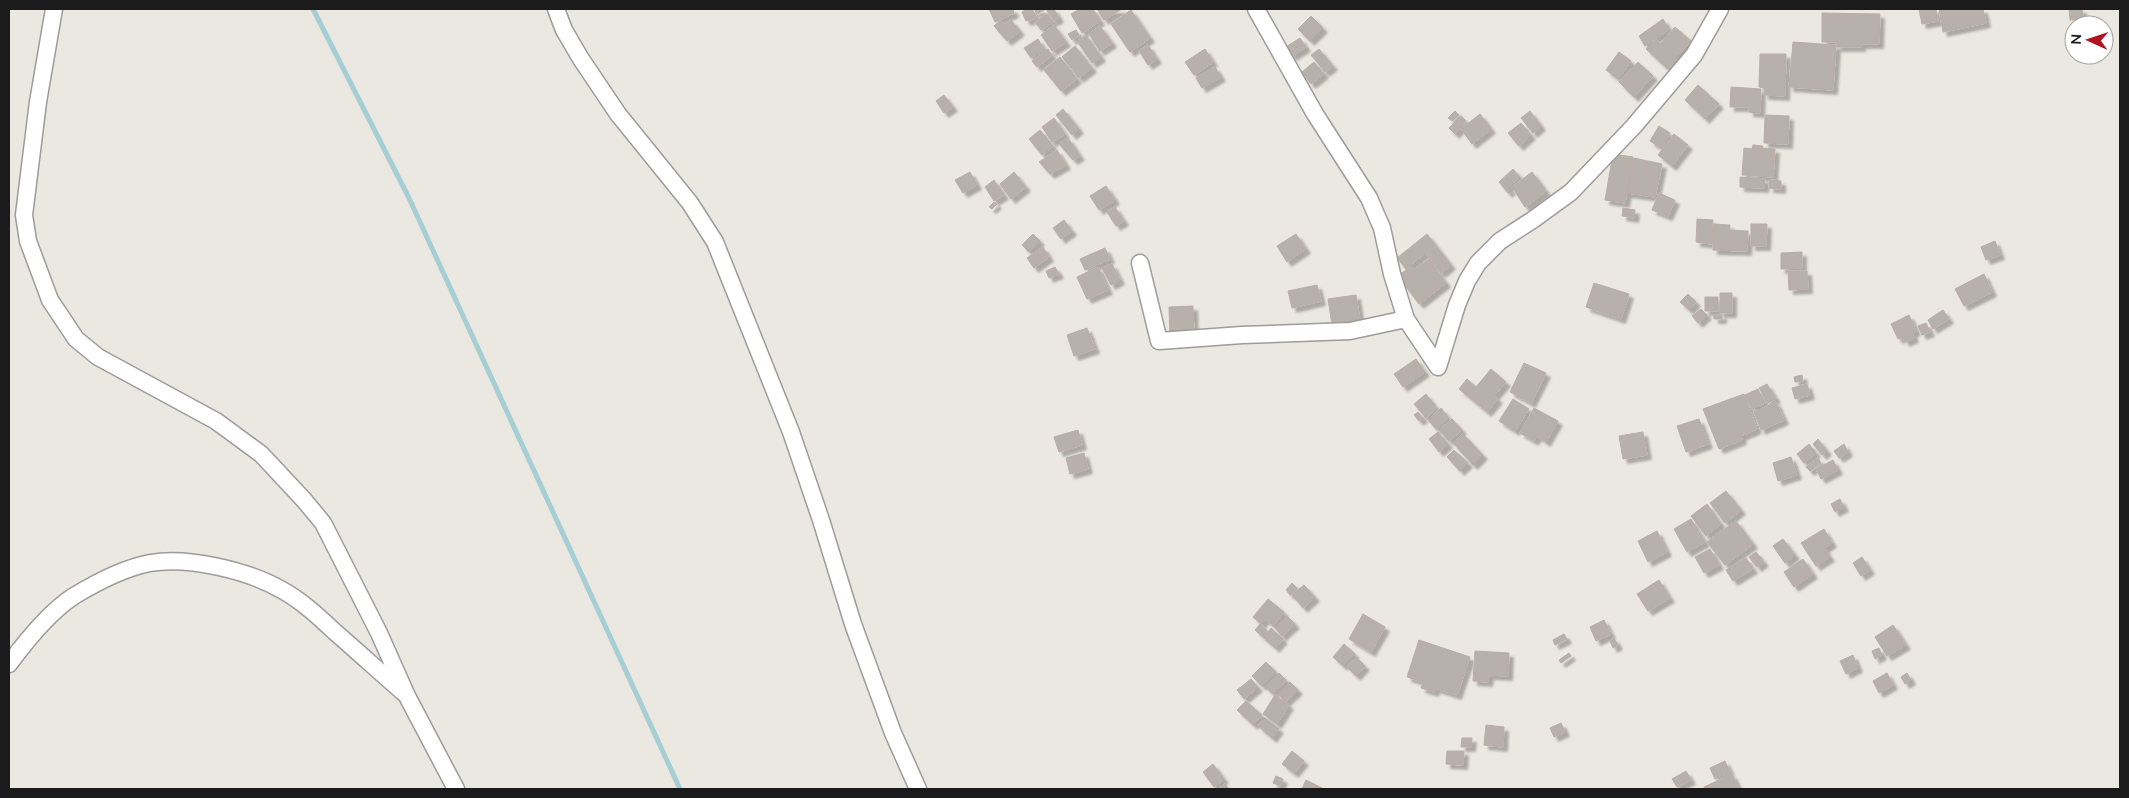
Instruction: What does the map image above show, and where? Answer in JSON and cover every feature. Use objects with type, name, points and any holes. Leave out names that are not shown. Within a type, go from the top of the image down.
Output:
[{"type":"street","points":[[54,9],[37,110],[24,215],[28,241],[50,300],[76,339],[98,357],[216,421],[261,454],[304,500],[322,523],[379,633],[407,696],[456,789]]},
{"type":"street","points":[[556,9],[564,30],[581,59],[618,114],[690,203],[715,242],[792,432],[852,624],[893,733],[918,789]]},
{"type":"street","points":[[1256,9],[1316,114],[1369,198],[1382,228],[1392,274],[1406,319],[1438,368],[1456,305],[1478,263],[1500,241],[1556,204],[1634,126],[1694,55],[1720,9]]},
{"type":"street","points":[[1140,263],[1159,341],[1242,335],[1350,331],[1406,319]]},
{"type":"street","points":[[9,664],[33,632],[73,596],[119,572],[151,563],[180,562],[246,574],[282,590],[306,606],[407,696]]},
{"type":"building","points":[[989,9],[1013,9],[1014,13],[995,22]]},
{"type":"building","points":[[1032,9],[1037,18],[1026,21],[1022,12]]},
{"type":"building","points":[[1034,9],[1046,9],[1037,14]]},
{"type":"building","points":[[1046,9],[1054,9],[1059,18],[1054,21]]},
{"type":"building","points":[[1080,9],[1093,9],[1100,21],[1082,33],[1071,14]]},
{"type":"building","points":[[1097,9],[1122,9],[1104,20]]},
{"type":"building","points":[[1919,9],[1936,9],[1938,21],[1922,24]]},
{"type":"building","points":[[1939,9],[1983,9],[1986,23],[1943,32]]},
{"type":"building","points":[[2069,9],[2082,9],[2083,15],[2070,15]]},
{"type":"building","points":[[1131,10],[1150,38],[1130,52],[1111,24]]},
{"type":"building","points":[[1822,13],[1880,14],[1879,44],[1861,44],[1861,47],[1837,47],[1837,42],[1822,42]]},
{"type":"building","points":[[1048,14],[1053,22],[1041,30],[1035,22]]},
{"type":"building","points":[[1311,16],[1323,28],[1310,41],[1298,29]]},
{"type":"building","points":[[1663,19],[1669,29],[1645,46],[1639,36]]},
{"type":"building","points":[[1001,20],[1005,25],[1011,20],[1020,31],[1007,41],[994,26]]},
{"type":"building","points":[[1054,25],[1066,42],[1052,51],[1041,35]]},
{"type":"building","points":[[1100,26],[1112,43],[1100,51],[1089,34]]},
{"type":"building","points":[[1675,27],[1691,41],[1676,57],[1661,43]]},
{"type":"building","points":[[1076,30],[1079,35],[1072,40],[1068,34]]},
{"type":"building","points":[[1086,35],[1101,57],[1092,63],[1077,41]]},
{"type":"building","points":[[1300,38],[1306,47],[1292,56],[1286,47]]},
{"type":"building","points":[[1038,39],[1044,49],[1031,58],[1024,48]]},
{"type":"building","points":[[1656,39],[1680,62],[1671,72],[1646,49]]},
{"type":"building","points":[[1793,42],[1836,45],[1833,90],[1789,87]]},
{"type":"building","points":[[1148,45],[1157,59],[1148,65],[1139,51]]},
{"type":"building","points":[[1075,46],[1092,68],[1079,78],[1062,57]]},
{"type":"building","points":[[1048,49],[1052,55],[1037,67],[1032,61]]},
{"type":"building","points":[[1205,49],[1213,62],[1194,75],[1185,62]]},
{"type":"building","points":[[1319,49],[1333,66],[1325,72],[1311,55]]},
{"type":"building","points":[[1619,52],[1631,61],[1618,79],[1606,70]]},
{"type":"building","points":[[1760,54],[1786,54],[1785,96],[1764,95],[1764,88],[1759,87]]},
{"type":"building","points":[[1060,57],[1077,79],[1061,91],[1044,70]]},
{"type":"building","points":[[1314,62],[1324,74],[1311,84],[1302,72]]},
{"type":"building","points":[[1638,62],[1653,76],[1634,97],[1619,82]]},
{"type":"building","points":[[1215,67],[1221,77],[1202,88],[1196,78]]},
{"type":"building","points":[[1698,85],[1719,104],[1705,119],[1685,100]]},
{"type":"building","points":[[1731,87],[1761,89],[1760,113],[1749,112],[1749,107],[1730,107]]},
{"type":"building","points":[[944,95],[953,107],[944,113],[936,101]]},
{"type":"building","points":[[1063,109],[1079,129],[1072,135],[1056,115]]},
{"type":"building","points":[[1455,111],[1459,115],[1452,121],[1448,118]]},
{"type":"building","points":[[1530,111],[1541,126],[1533,133],[1521,118]]},
{"type":"building","points":[[1480,114],[1491,129],[1472,144],[1461,129]]},
{"type":"building","points":[[1765,115],[1789,116],[1788,144],[1764,143]]},
{"type":"building","points":[[1461,116],[1466,121],[1455,134],[1449,128]]},
{"type":"building","points":[[1054,118],[1065,134],[1052,142],[1042,127]]},
{"type":"building","points":[[1521,123],[1531,135],[1519,146],[1508,133]]},
{"type":"building","points":[[1659,126],[1670,133],[1661,148],[1650,141]]},
{"type":"building","points":[[1040,130],[1053,146],[1042,155],[1029,139]]},
{"type":"building","points":[[1674,134],[1688,145],[1672,166],[1658,155]]},
{"type":"building","points":[[1068,138],[1080,156],[1073,160],[1059,144]]},
{"type":"building","points":[[1753,145],[1775,149],[1773,177],[1742,175],[1744,148],[1752,149]]},
{"type":"building","points":[[1057,150],[1066,165],[1050,174],[1039,162]]},
{"type":"building","points":[[1613,154],[1633,157],[1625,203],[1605,200]]},
{"type":"building","points":[[1634,158],[1662,164],[1655,197],[1627,193]]},
{"type":"building","points":[[1513,169],[1520,177],[1508,187],[1511,190],[1508,193],[1499,182]]},
{"type":"building","points":[[970,172],[977,185],[963,193],[955,180]]},
{"type":"building","points":[[1014,172],[1026,187],[1011,199],[1000,184]]},
{"type":"building","points":[[1532,172],[1546,191],[1525,207],[1512,187]]},
{"type":"building","points":[[1740,177],[1765,179],[1764,188],[1740,187]]},
{"type":"building","points":[[994,180],[1004,195],[994,201],[985,187]]},
{"type":"building","points":[[1770,180],[1781,181],[1781,189],[1769,188]]},
{"type":"building","points":[[1106,186],[1115,200],[1099,210],[1090,196]]},
{"type":"building","points":[[1659,193],[1675,200],[1668,216],[1652,210]]},
{"type":"building","points":[[994,202],[997,204],[992,209],[989,207]]},
{"type":"building","points":[[1115,207],[1124,221],[1116,226],[1107,212]]},
{"type":"building","points":[[1623,208],[1635,210],[1634,218],[1622,216]]},
{"type":"building","points":[[1697,219],[1713,220],[1712,244],[1696,242]]},
{"type":"building","points":[[1064,220],[1072,231],[1061,239],[1053,228]]},
{"type":"building","points":[[1714,224],[1730,225],[1729,230],[1748,231],[1747,251],[1713,250]]},
{"type":"building","points":[[1751,224],[1767,224],[1766,246],[1751,246]]},
{"type":"building","points":[[1033,234],[1040,241],[1029,252],[1022,245]]},
{"type":"building","points":[[1296,234],[1306,249],[1287,262],[1277,246]]},
{"type":"building","points":[[1427,234],[1451,265],[1441,273],[1425,253],[1406,269],[1397,258]]},
{"type":"building","points":[[1995,241],[2000,255],[1986,260],[1981,247]]},
{"type":"building","points":[[1043,247],[1049,257],[1034,268],[1027,258]]},
{"type":"building","points":[[1105,248],[1110,259],[1085,270],[1080,259]]},
{"type":"building","points":[[1802,252],[1802,268],[1781,269],[1781,253]]},
{"type":"building","points":[[1429,259],[1446,283],[1419,304],[1398,276],[1411,266],[1414,270]]},
{"type":"building","points":[[1112,264],[1120,280],[1111,285],[1102,268]]},
{"type":"building","points":[[1055,267],[1059,274],[1049,278],[1046,271]]},
{"type":"building","points":[[1098,267],[1108,290],[1087,299],[1077,277]]},
{"type":"building","points":[[1788,271],[1807,271],[1808,289],[1789,290]]},
{"type":"building","points":[[1984,274],[1992,292],[1964,306],[1955,289]]},
{"type":"building","points":[[1594,283],[1629,294],[1621,319],[1586,307]]},
{"type":"building","points":[[1317,285],[1321,301],[1292,308],[1288,291]]},
{"type":"building","points":[[1720,293],[1732,293],[1732,313],[1720,313]]},
{"type":"building","points":[[1688,294],[1696,302],[1689,310],[1680,302]]},
{"type":"building","points":[[1356,295],[1360,321],[1332,325],[1328,299]]},
{"type":"building","points":[[1705,297],[1718,297],[1718,311],[1705,311]]},
{"type":"building","points":[[1193,306],[1194,336],[1170,337],[1169,307]]},
{"type":"building","points":[[1701,309],[1707,315],[1698,323],[1692,316]]},
{"type":"building","points":[[1943,310],[1949,319],[1933,329],[1928,320]]},
{"type":"building","points":[[1714,315],[1722,315],[1722,319],[1714,319]]},
{"type":"building","points":[[1909,315],[1916,331],[1912,333],[1914,338],[1905,342],[1903,337],[1898,339],[1891,324]]},
{"type":"building","points":[[1926,323],[1930,332],[1922,335],[1918,326]]},
{"type":"building","points":[[1087,328],[1095,349],[1074,356],[1067,335]]},
{"type":"building","points":[[1416,359],[1425,372],[1403,387],[1394,374]]},
{"type":"building","points":[[1524,363],[1546,373],[1531,403],[1510,392]]},
{"type":"building","points":[[1491,369],[1506,382],[1494,396],[1498,399],[1487,412],[1459,389],[1467,379],[1476,387]]},
{"type":"building","points":[[1802,375],[1803,381],[1795,382],[1794,377]]},
{"type":"building","points":[[1767,384],[1776,399],[1768,403],[1759,388]]},
{"type":"building","points":[[1807,384],[1810,395],[1795,399],[1792,388]]},
{"type":"building","points":[[1758,389],[1765,403],[1752,409],[1745,395]]},
{"type":"building","points":[[1426,394],[1437,408],[1426,418],[1414,404]]},
{"type":"building","points":[[1744,394],[1757,429],[1741,436],[1742,440],[1719,449],[1703,409]]},
{"type":"building","points":[[1513,399],[1529,409],[1515,431],[1499,421]]},
{"type":"building","points":[[1776,402],[1784,420],[1761,430],[1754,412]]},
{"type":"building","points":[[1441,408],[1449,418],[1437,430],[1428,420]]},
{"type":"building","points":[[1534,408],[1558,421],[1546,442],[1537,436],[1534,441],[1520,433]]},
{"type":"building","points":[[1418,412],[1423,418],[1419,421],[1414,415]]},
{"type":"building","points":[[1452,419],[1462,430],[1449,441],[1439,430]]},
{"type":"building","points":[[1699,419],[1708,444],[1686,452],[1677,426]]},
{"type":"building","points":[[1078,430],[1082,445],[1059,452],[1054,437]]},
{"type":"building","points":[[1438,432],[1448,444],[1439,452],[1429,439]]},
{"type":"building","points":[[1643,432],[1647,455],[1623,459],[1619,436]]},
{"type":"building","points":[[1463,434],[1483,455],[1473,465],[1453,443]]},
{"type":"building","points":[[1818,439],[1827,451],[1822,455],[1813,444]]},
{"type":"building","points":[[1809,444],[1816,453],[1804,463],[1797,454]]},
{"type":"building","points":[[1844,444],[1848,452],[1839,458],[1834,451]]},
{"type":"building","points":[[1454,450],[1468,463],[1460,471],[1447,457]]},
{"type":"building","points":[[1084,453],[1088,469],[1070,474],[1066,458]]},
{"type":"building","points":[[1791,457],[1797,475],[1778,481],[1773,463]]},
{"type":"building","points":[[1818,458],[1821,463],[1810,471],[1806,467]]},
{"type":"building","points":[[1833,460],[1838,470],[1821,479],[1816,469]]},
{"type":"building","points":[[1726,491],[1741,510],[1725,523],[1710,503]]},
{"type":"building","points":[[1840,499],[1844,507],[1835,512],[1831,504]]},
{"type":"building","points":[[1707,504],[1721,524],[1706,536],[1691,516]]},
{"type":"building","points":[[1691,519],[1705,542],[1687,552],[1674,529]]},
{"type":"building","points":[[1736,521],[1753,544],[1725,565],[1707,542]]},
{"type":"building","points":[[1824,529],[1832,543],[1824,548],[1830,557],[1816,566],[1801,543]]},
{"type":"building","points":[[1657,531],[1667,552],[1648,562],[1638,541]]},
{"type":"building","points":[[1783,539],[1795,555],[1785,563],[1773,546]]},
{"type":"building","points":[[1710,549],[1719,565],[1704,573],[1695,557]]},
{"type":"building","points":[[1756,552],[1764,562],[1757,567],[1749,557]]},
{"type":"building","points":[[1862,557],[1870,570],[1861,576],[1853,563]]},
{"type":"building","points":[[1746,558],[1753,569],[1733,581],[1726,570]]},
{"type":"building","points":[[1803,559],[1813,574],[1794,587],[1784,572]]},
{"type":"building","points":[[1659,580],[1670,598],[1648,611],[1637,594]]},
{"type":"building","points":[[1292,583],[1297,588],[1290,595],[1286,590]]},
{"type":"building","points":[[1304,585],[1315,597],[1303,608],[1292,595]]},
{"type":"building","points":[[1268,599],[1284,612],[1273,626],[1265,619],[1261,624],[1253,617]]},
{"type":"building","points":[[1363,614],[1385,627],[1371,652],[1349,639]]},
{"type":"building","points":[[1287,616],[1295,624],[1282,636],[1275,628]]},
{"type":"building","points":[[1604,620],[1611,634],[1596,641],[1590,627]]},
{"type":"building","points":[[1260,624],[1268,632],[1271,628],[1283,639],[1275,648],[1255,630]]},
{"type":"building","points":[[1893,625],[1906,645],[1887,656],[1875,637]]},
{"type":"building","points":[[1564,634],[1567,639],[1555,645],[1553,640]]},
{"type":"building","points":[[1614,638],[1618,645],[1613,648],[1610,641]]},
{"type":"building","points":[[1419,640],[1470,657],[1457,695],[1435,688],[1434,692],[1421,688],[1423,682],[1407,677]]},
{"type":"building","points":[[1344,644],[1355,654],[1343,666],[1333,657]]},
{"type":"building","points":[[1879,648],[1882,655],[1875,659],[1872,651]]},
{"type":"building","points":[[1475,651],[1509,653],[1508,676],[1489,675],[1488,682],[1473,681]]},
{"type":"building","points":[[1569,653],[1571,656],[1561,663],[1559,660]]},
{"type":"building","points":[[1853,655],[1858,668],[1846,674],[1840,661]]},
{"type":"building","points":[[1356,657],[1365,666],[1356,676],[1347,667]]},
{"type":"building","points":[[1266,662],[1276,672],[1262,686],[1252,676]]},
{"type":"building","points":[[1279,673],[1286,680],[1273,694],[1265,687]]},
{"type":"building","points":[[1887,673],[1893,685],[1879,693],[1873,681]]},
{"type":"building","points":[[1907,673],[1911,680],[1905,684],[1901,677]]},
{"type":"building","points":[[1251,679],[1258,687],[1244,699],[1237,690]]},
{"type":"building","points":[[1290,682],[1298,690],[1285,702],[1278,694]]},
{"type":"building","points":[[1275,695],[1289,705],[1277,724],[1263,714]]},
{"type":"building","points":[[1246,701],[1262,715],[1253,725],[1237,710]]},
{"type":"building","points":[[1265,718],[1279,729],[1272,738],[1258,726]]},
{"type":"building","points":[[1561,723],[1565,732],[1554,737],[1550,728]]},
{"type":"building","points":[[1486,725],[1504,727],[1503,747],[1484,745]]},
{"type":"building","points":[[1462,738],[1472,738],[1471,747],[1461,747]]},
{"type":"building","points":[[1292,751],[1304,761],[1294,773],[1282,764]]},
{"type":"building","points":[[1447,751],[1464,751],[1463,765],[1446,764]]},
{"type":"building","points":[[1725,761],[1730,772],[1715,779],[1710,768]]},
{"type":"building","points":[[1213,764],[1224,779],[1214,787],[1203,772]]},
{"type":"building","points":[[1686,771],[1691,780],[1677,787],[1672,779]]},
{"type":"building","points":[[1732,774],[1739,789],[1705,789],[1704,787]]},
{"type":"building","points":[[1276,776],[1283,779],[1280,786],[1273,783]]},
{"type":"building","points":[[1306,780],[1322,788],[1302,789]]},
{"type":"building","points":[[1225,784],[1229,789],[1218,789]]},
{"type":"waterway","points":[[313,9],[409,198],[680,789]]}]
